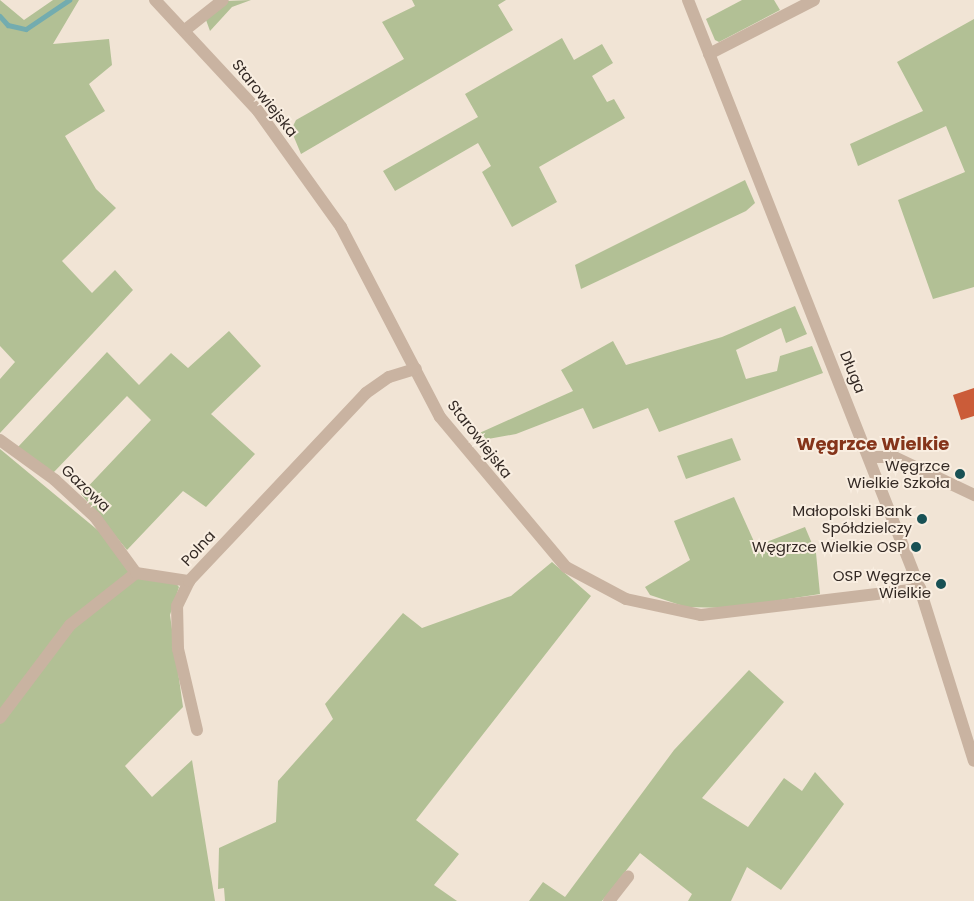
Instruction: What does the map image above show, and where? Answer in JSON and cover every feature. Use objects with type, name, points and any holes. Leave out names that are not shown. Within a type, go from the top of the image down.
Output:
[{"type":"street","name":"Starowiejska","points":[[155,0],[185,30],[258,112],[341,227],[440,417],[566,567],[626,599],[676,613],[716,616],[920,589]]},
{"type":"street","points":[[185,30],[223,0]]},
{"type":"street","name":"Długa","points":[[688,0],[920,589],[974,761]]},
{"type":"street","points":[[709,54],[814,0]]},
{"type":"street","name":"Polna","points":[[136,573],[190,580],[366,393],[389,377],[416,369]]},
{"type":"street","name":"Gazowa","points":[[0,440],[55,480],[95,517],[136,573]]},
{"type":"street","points":[[869,457],[894,457],[974,495]]},
{"type":"street","points":[[0,718],[70,625],[136,573]]},
{"type":"street","points":[[190,580],[177,606],[178,649],[197,730]]},
{"type":"street","points":[[609,901],[628,877]]},
{"type":"green space","points":[[0,0],[24,20],[53,0],[79,0],[53,44],[109,39],[112,65],[89,84],[105,111],[65,136],[96,189],[116,208],[62,261],[92,293],[115,270],[133,290],[0,433],[0,379],[15,362],[0,346]]},
{"type":"green space","points":[[251,0],[232,7],[210,31],[206,20],[226,1]]},
{"type":"green space","points":[[412,0],[506,0],[498,5],[513,30],[301,154],[291,130],[296,120],[404,59],[382,22],[415,6]]},
{"type":"green space","points":[[742,0],[774,0],[780,10],[719,42],[715,40],[706,19]]},
{"type":"green space","points":[[974,19],[974,287],[933,299],[898,200],[965,172],[946,126],[858,166],[850,144],[923,111],[897,62]]},
{"type":"green space","points":[[562,38],[574,60],[602,44],[613,63],[592,76],[607,102],[614,99],[625,118],[539,167],[557,202],[512,227],[482,172],[491,166],[478,143],[395,191],[383,171],[478,117],[465,94]]},
{"type":"green space","points":[[745,180],[755,203],[746,211],[581,289],[575,265]]},
{"type":"green space","points":[[795,306],[807,334],[786,343],[781,328],[736,350],[746,379],[777,371],[780,356],[812,346],[823,373],[659,432],[648,408],[593,429],[583,408],[516,434],[477,441],[475,435],[573,391],[561,370],[613,341],[626,365],[722,337]]},
{"type":"green space","points":[[229,331],[261,366],[211,414],[255,454],[206,507],[183,491],[127,550],[81,494],[151,420],[127,396],[53,473],[18,447],[107,352],[139,385],[171,353],[188,368]]},
{"type":"green space","points":[[732,438],[741,460],[686,479],[677,456]]},
{"type":"green space","points":[[0,449],[106,537],[131,575],[174,581],[179,587],[170,615],[183,707],[125,766],[152,797],[192,760],[215,901],[0,901]]},
{"type":"green space","points":[[734,497],[756,546],[805,527],[816,553],[820,594],[730,608],[686,607],[650,595],[645,587],[690,560],[674,521]]},
{"type":"green space","points":[[552,562],[591,596],[416,820],[459,854],[434,885],[457,901],[225,901],[224,888],[218,889],[219,848],[276,822],[278,781],[333,719],[325,704],[403,613],[422,628],[511,596]]},
{"type":"green space","points":[[749,670],[784,702],[702,798],[748,827],[784,778],[802,791],[815,772],[844,804],[781,890],[747,867],[731,901],[688,901],[692,894],[640,853],[602,901],[529,901],[543,882],[565,897],[674,750]]},
{"type":"building","points":[[974,388],[974,416],[961,420],[953,395]]},
{"type":"waterway","points":[[0,16],[8,25],[26,29],[69,0]]},
{"type":"place","name":"Węgrzce Wielkie Szkoła","points":[[960,474]]},
{"type":"place","name":"Małopolski Bank Spółdzielczy","points":[[922,519]]},
{"type":"place","name":"Węgrzce Wielkie OSP","points":[[916,547]]},
{"type":"place","name":"OSP Węgrzce Wielkie","points":[[941,584]]},
{"type":"district","name":"Węgrzce Wielkie","points":[[873,444]]}]
